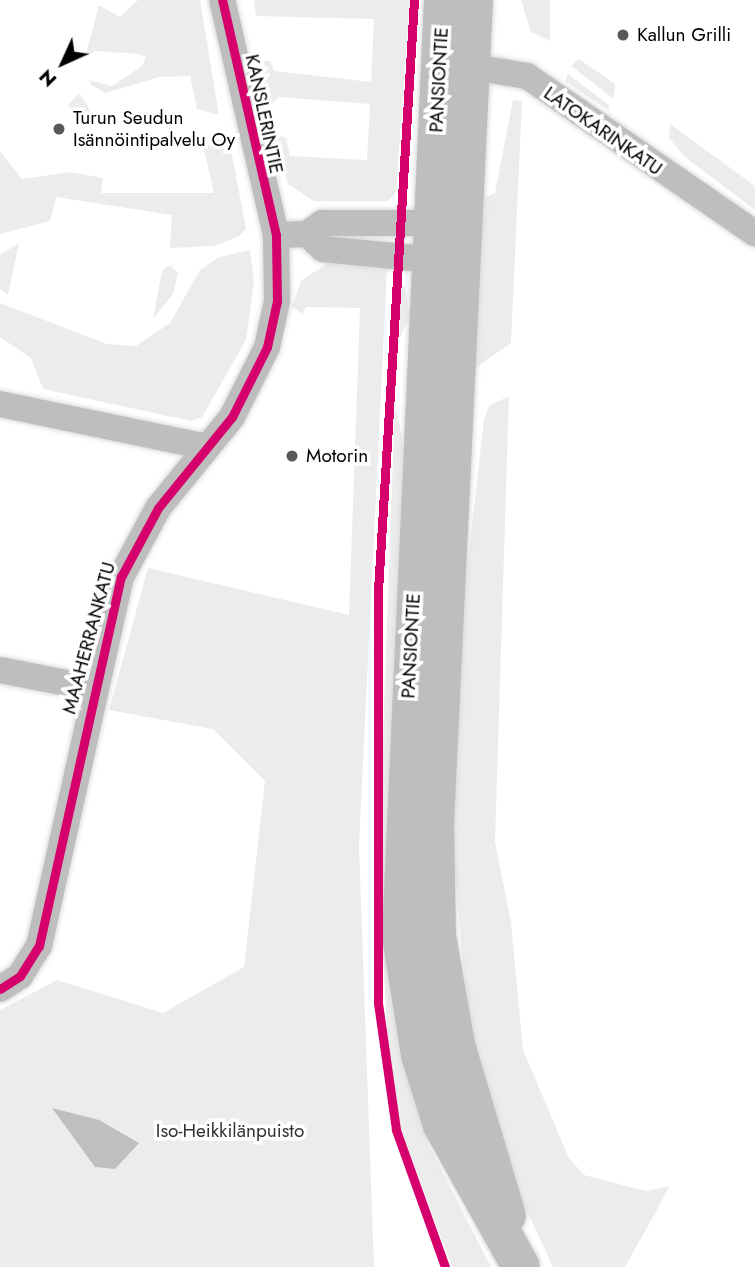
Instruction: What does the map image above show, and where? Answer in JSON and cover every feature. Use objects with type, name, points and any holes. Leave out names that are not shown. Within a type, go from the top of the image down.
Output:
[{"type":"main road","name":"PANSIONTIE","points":[[443,0],[455,65]]},
{"type":"main road","name":"PANSIONTIE","points":[[474,0],[455,65],[401,936],[420,1055],[442,1125],[522,1267]]},
{"type":"street","name":"KANSLERINTIE","points":[[222,0],[276,235]]},
{"type":"street","name":"LATOKARINKATU","points":[[455,65],[527,76],[755,233]]},
{"type":"street","points":[[276,235],[307,234],[322,223],[443,242]]},
{"type":"street","points":[[307,234],[323,249],[443,242]]},
{"type":"street","name":"MAAHERRANKATU","points":[[0,989],[20,976],[39,946],[92,688],[136,540],[232,417],[267,347],[278,292],[276,235]]},
{"type":"street","points":[[0,404],[207,447]]},
{"type":"street","points":[[0,670],[92,688]]},
{"type":"green space","points":[[138,0],[200,0],[219,115],[197,109],[190,76],[159,77],[106,93],[91,85],[89,80],[112,86],[142,66],[146,57],[139,54],[95,51],[85,58],[99,5],[120,17]]},
{"type":"green space","points":[[254,0],[410,0],[396,192],[388,201],[314,201],[288,184],[271,132],[286,138],[290,156],[367,160],[370,104],[279,97],[267,109],[256,60],[270,61],[274,71],[371,82],[374,19],[256,16]]},
{"type":"green space","points":[[521,0],[550,0],[550,41],[531,32]]},
{"type":"green space","points":[[579,59],[615,84],[614,99],[571,66]]},
{"type":"green space","points":[[568,74],[610,106],[608,110],[565,81]]},
{"type":"green space","points":[[79,93],[96,119],[83,129],[68,105]]},
{"type":"green space","points":[[513,100],[522,101],[511,343],[474,369],[481,199],[495,193]]},
{"type":"green space","points":[[670,124],[755,186],[755,210],[685,157],[669,138]]},
{"type":"green space","points":[[229,139],[246,229],[239,236],[214,246],[170,248],[172,215],[56,197],[50,221],[0,234],[0,151],[22,179],[70,172],[103,178],[101,193],[214,193],[204,150],[213,140]]},
{"type":"green space","points":[[19,243],[8,295],[0,289],[0,255]]},
{"type":"green space","points":[[250,250],[254,282],[246,340],[202,417],[191,421],[43,389],[31,358],[0,337],[0,303],[107,344],[136,346],[170,323],[200,270],[219,257]]},
{"type":"green space","name":"Iso-Heikkilänpuisto","points":[[329,262],[387,269],[359,845],[374,1267],[0,1267],[0,1010],[57,980],[163,1013],[244,967],[265,781],[213,729],[109,710],[148,568],[349,615],[360,308],[306,307],[302,314],[292,307],[301,281]]},
{"type":"green space","points":[[170,265],[178,273],[173,294],[153,319],[162,271]]},
{"type":"green space","points":[[405,286],[410,317],[399,339],[401,288]]},
{"type":"green space","points":[[509,396],[495,842],[511,922],[523,1050],[569,1158],[584,1175],[646,1191],[670,1186],[625,1267],[553,1267],[515,1185],[468,1021],[450,815],[458,648],[484,420],[489,406]]},
{"type":"green space","points":[[395,403],[407,463],[410,1082],[429,1146],[491,1267],[452,1267],[401,1130],[388,1066],[379,843]]},
{"type":"shaded area","points":[[52,1108],[99,1120],[139,1143],[115,1169],[95,1167]]},
{"type":"cycle path","points":[[0,989],[20,976],[39,946],[121,577],[158,508],[232,417],[267,347],[277,301],[276,235],[222,0]]},
{"type":"cycle path","points":[[414,0],[378,590],[378,1003],[396,1130],[445,1267]]},
{"type":"place","name":"Kallun Grilli","points":[[623,35]]},
{"type":"place","name":"Turun Seudun Isännöintipalvelu Oy","points":[[59,129]]},
{"type":"place","name":"Motorin","points":[[292,456]]}]
